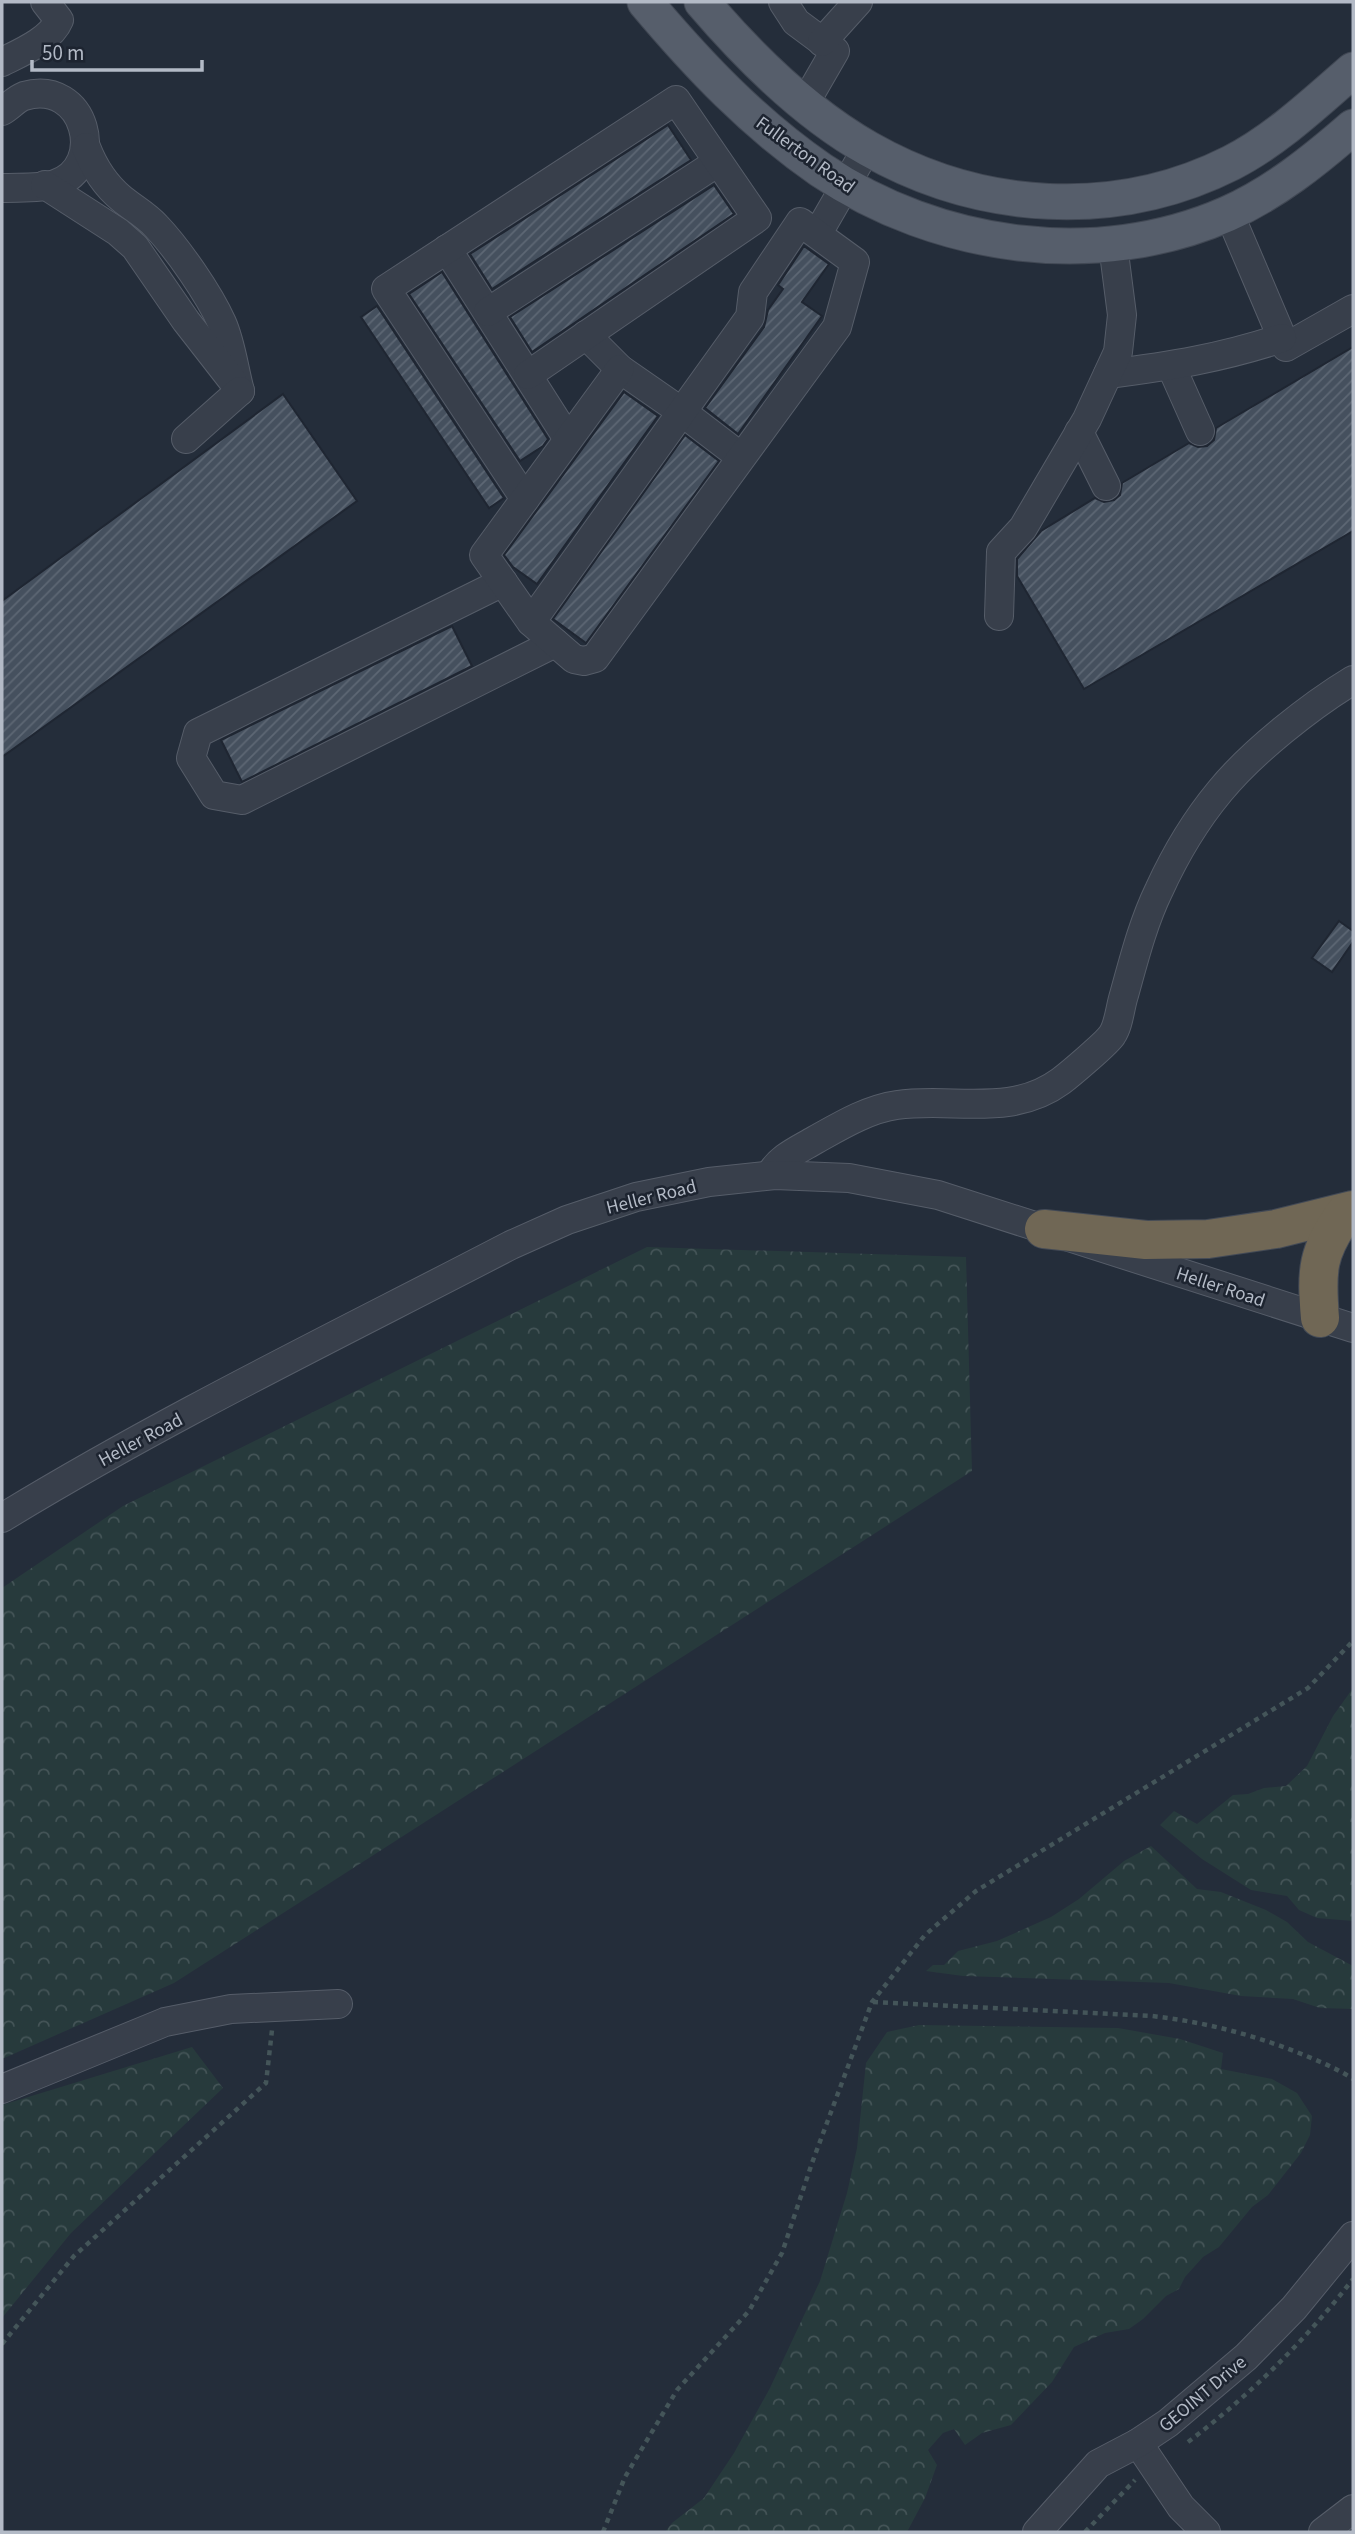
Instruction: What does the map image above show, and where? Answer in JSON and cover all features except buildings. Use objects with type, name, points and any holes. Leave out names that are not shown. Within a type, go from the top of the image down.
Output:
[{"type":"highway","points":[[1044,1229],[1146,1240],[1208,1239],[1276,1230],[1349,1212]]},
{"type":"highway","points":[[1337,1323],[1318,1273],[1327,1238],[1349,1212]]},
{"type":"main road","name":"Fullerton Road","points":[[645,2],[708,73],[752,117],[800,154],[873,201],[916,219],[984,238],[1046,246],[1113,245],[1170,234],[1229,213],[1285,181],[1353,127]]},
{"type":"main road","name":"Fullerton Road","points":[[702,2],[753,57],[805,103],[867,148],[923,175],[992,195],[1073,203],[1129,198],[1178,185],[1232,163],[1277,134],[1353,70]]},
{"type":"street","points":[[46,2],[59,20],[55,29],[10,58],[13,105],[46,94],[69,104],[83,123],[86,147],[93,166],[121,198],[155,223],[211,304],[223,325],[240,391]]},
{"type":"street","points":[[783,2],[796,22],[835,51],[805,103]]},
{"type":"street","points":[[822,42],[858,2]]},
{"type":"street","points":[[525,499],[386,289],[676,100],[757,218],[528,375]]},
{"type":"street","points":[[2,188],[57,184],[76,170],[86,147]]},
{"type":"street","points":[[818,233],[867,148]]},
{"type":"street","points":[[488,312],[718,162]]},
{"type":"street","points":[[2,166],[10,177],[39,186],[118,232],[135,247],[153,269],[186,321],[240,391]]},
{"type":"street","points":[[1229,213],[1286,347],[1353,309]]},
{"type":"street","points":[[531,622],[750,317],[753,292],[800,222],[855,262],[837,327],[595,658],[584,661],[574,659],[531,622],[484,555],[620,369]]},
{"type":"street","points":[[999,616],[1001,552],[1023,528],[1079,432],[1118,352],[1132,309],[1113,245]]},
{"type":"street","points":[[447,249],[568,439]]},
{"type":"street","points":[[586,335],[620,369],[741,457]]},
{"type":"street","points":[[1108,374],[1236,354],[1282,338]]},
{"type":"street","points":[[1171,366],[1200,431]]},
{"type":"street","points":[[186,439],[240,391]]},
{"type":"street","points":[[1079,432],[1106,486]]},
{"type":"street","points":[[503,582],[198,733],[191,758],[214,795],[242,800],[555,643]]},
{"type":"street","points":[[770,1175],[774,1167],[791,1154],[844,1123],[895,1105],[997,1105],[1038,1094],[1060,1082],[1112,1035],[1141,934],[1158,891],[1182,844],[1220,790],[1269,742],[1353,680]]},
{"type":"street","name":"Heller Road","points":[[2,1518],[67,1478],[148,1434],[511,1245],[567,1220],[636,1197],[709,1182],[770,1175],[849,1178],[938,1195],[1337,1323]]},
{"type":"street","points":[[2,2089],[165,2022],[231,2009],[338,2004]]},
{"type":"street","name":"GEOINT Drive","points":[[1037,2532],[1098,2464],[1138,2444],[1168,2423],[1246,2357],[1294,2308],[1353,2236]]},
{"type":"street","points":[[1138,2444],[1181,2507],[1206,2532]]},
{"type":"street","points":[[1323,2532],[1353,2509]]},
{"type":"path","points":[[603,2532],[625,2477],[677,2390],[749,2311],[782,2253],[812,2163],[872,2002],[925,1935],[976,1891],[1308,1688],[1353,1641]]},
{"type":"path","points":[[872,2002],[1186,2020],[1236,2031],[1287,2048],[1344,2072],[1353,2079]]},
{"type":"path","points":[[2,2344],[74,2256],[266,2084],[274,2006]]},
{"type":"green space","points":[[647,1247],[966,1257],[972,1471],[174,1983],[2,2059],[2,1588],[123,1506]]},
{"type":"green space","points":[[1353,1688],[1353,1921],[1317,1918],[1299,1910],[1287,1896],[1251,1890],[1202,1859],[1160,1825],[1174,1811],[1197,1824],[1233,1795],[1286,1786],[1307,1766],[1333,1716]]},
{"type":"green space","points":[[1151,1846],[1197,1889],[1221,1892],[1266,1910],[1287,1922],[1308,1942],[1353,1966],[1353,2009],[1320,2008],[1293,1999],[1241,1996],[1169,1983],[963,1976],[926,1971],[933,1965],[944,1965],[958,1951],[997,1941],[1051,1917],[1079,1899],[1124,1861]]},
{"type":"green space","points":[[919,2025],[1118,2028],[1180,2039],[1223,2053],[1221,2069],[1272,2079],[1297,2093],[1312,2116],[1310,2135],[1301,2153],[1268,2195],[1252,2207],[1219,2247],[1203,2257],[1185,2277],[1179,2289],[1166,2296],[1143,2319],[1129,2329],[1105,2333],[1074,2347],[1052,2382],[1011,2425],[982,2433],[965,2445],[954,2429],[943,2433],[928,2450],[937,2465],[925,2498],[907,2532],[665,2532],[672,2523],[704,2498],[734,2453],[770,2388],[820,2281],[847,2193],[857,2148],[866,2063],[887,2032]]},
{"type":"green space","points":[[192,2047],[223,2088],[71,2233],[2,2318],[2,2105]]}]
